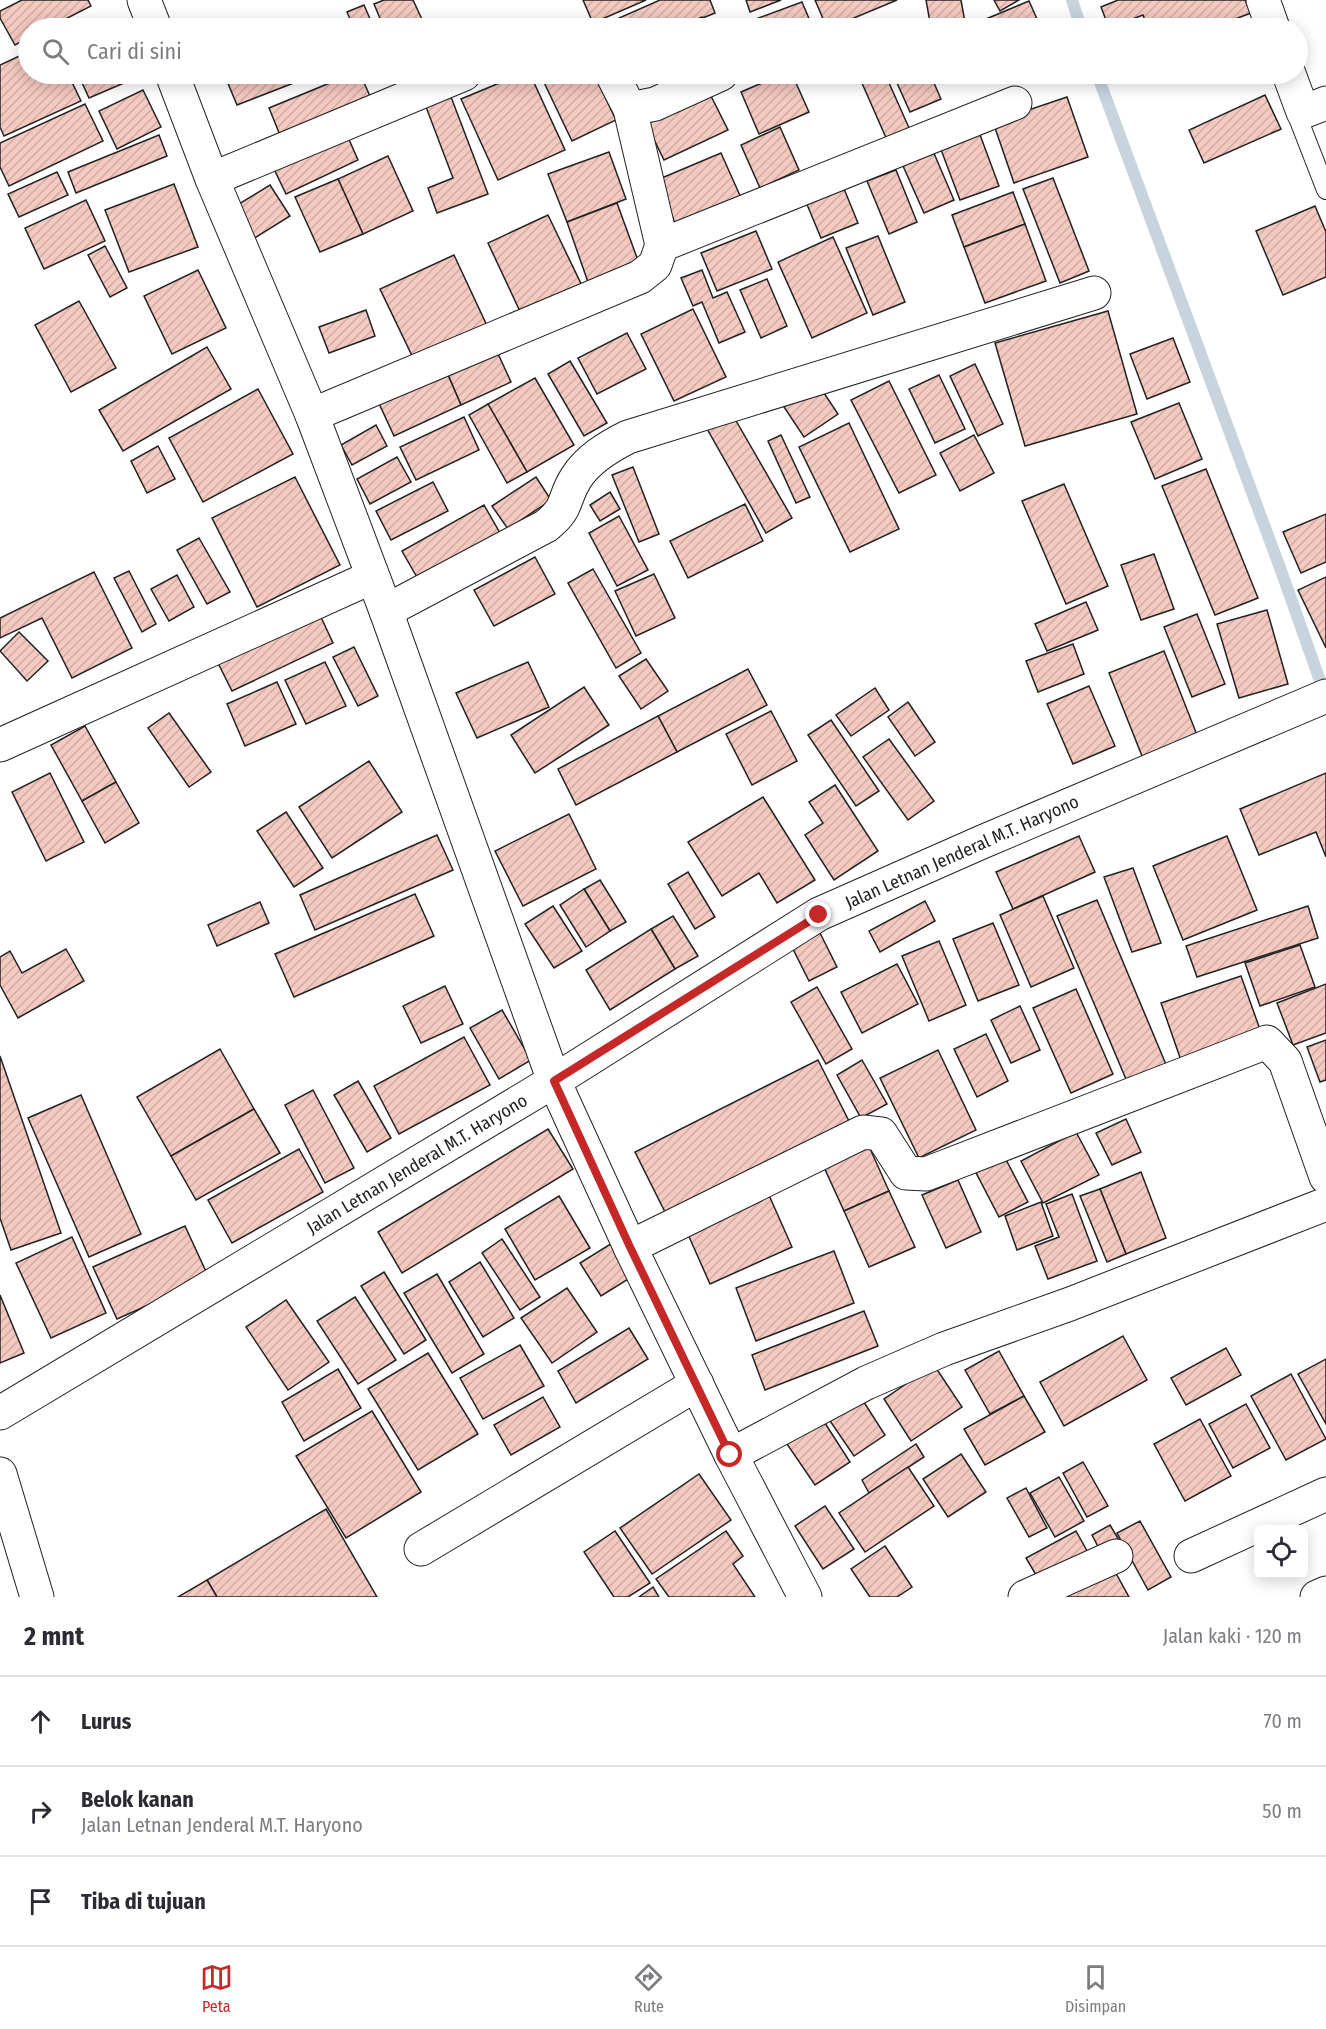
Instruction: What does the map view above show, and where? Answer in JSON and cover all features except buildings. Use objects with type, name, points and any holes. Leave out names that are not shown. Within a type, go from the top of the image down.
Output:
[{"type":"street","points":[[144,0],[151,18]]},
{"type":"street","points":[[1263,0],[1269,18]]},
{"type":"street","points":[[176,84],[212,179],[312,415],[386,611],[554,1081],[630,1247],[730,1455],[805,1597]]},
{"type":"street","points":[[212,179],[440,84]]},
{"type":"street","points":[[312,415],[494,341],[640,277],[655,265],[662,245],[630,109],[617,84]]},
{"type":"street","points":[[630,109],[655,104],[698,84]]},
{"type":"street","points":[[1298,84],[1315,107]]},
{"type":"street","points":[[662,245],[1015,103]]},
{"type":"street","points":[[386,611],[546,526],[561,514],[576,478],[601,451],[628,437],[1094,293]]},
{"type":"street","points":[[0,745],[372,577]]},
{"type":"street","name":"Jalan Letnan Jenderal M.T. Haryono","points":[[0,1413],[554,1081],[819,915],[1317,699]]},
{"type":"street","points":[[630,1247],[863,1132],[881,1134],[906,1173],[926,1174],[1267,1042],[1285,1061],[1326,1178]]},
{"type":"street","points":[[730,1455],[867,1383],[944,1349],[1070,1304],[1326,1204]]},
{"type":"street","points":[[421,1550],[697,1384]]},
{"type":"street","points":[[0,1474],[37,1597]]},
{"type":"street","points":[[1191,1556],[1326,1494]]},
{"type":"street","points":[[1025,1597],[1116,1556]]},
{"type":"street","points":[[1317,1597],[1326,1593]]},
{"type":"lane","points":[[1315,107],[1298,118],[1326,190]]},
{"type":"waterway","points":[[1072,0],[1078,18]]},
{"type":"waterway","points":[[1101,84],[1325,695]]},
{"type":"route","points":[[730,1455],[630,1247],[554,1081],[819,915]]}]
